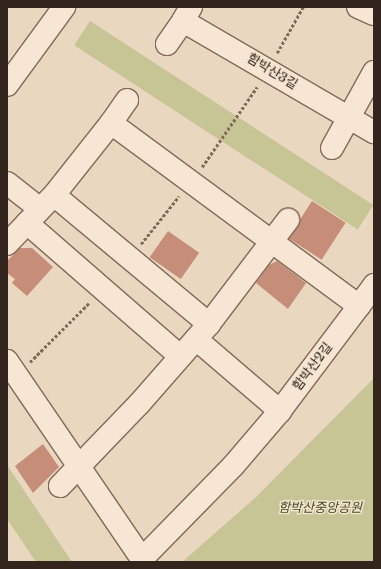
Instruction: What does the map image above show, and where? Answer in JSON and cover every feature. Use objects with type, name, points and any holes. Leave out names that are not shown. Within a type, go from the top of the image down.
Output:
[{"type":"street","points":[[7,86],[64,7]]},
{"type":"street","points":[[358,7],[374,14]]},
{"type":"street","points":[[166,44],[187,14]]},
{"type":"street","name":"함박산3길","points":[[187,14],[349,119],[374,132]]},
{"type":"street","points":[[332,148],[374,72]]},
{"type":"street","points":[[7,244],[40,209],[111,123],[127,100]]},
{"type":"street","points":[[111,123],[360,306]]},
{"type":"street","points":[[7,184],[202,332],[280,411]]},
{"type":"street","points":[[40,209],[180,356]]},
{"type":"street","points":[[60,486],[202,332],[288,220]]},
{"type":"street","name":"함박산2길","points":[[7,361],[79,466],[140,561],[233,466],[280,411],[360,306],[374,285]]},
{"type":"green space","points":[[90,21],[373,205],[358,229],[74,45]]},
{"type":"green space","name":"함박산중앙공원","points":[[374,378],[374,562],[182,562],[255,498]]},
{"type":"green space","points":[[7,465],[72,562],[36,562],[7,519]]},
{"type":"building","points":[[312,201],[346,223],[322,260],[288,238]]},
{"type":"building","points":[[168,231],[199,253],[181,279],[150,257]]},
{"type":"building","points":[[20,248],[32,248],[53,267],[27,296],[12,283],[15,279],[7,273],[7,261]]},
{"type":"building","points":[[277,261],[306,283],[288,309],[256,283],[269,265]]},
{"type":"building","points":[[43,444],[59,467],[33,493],[15,466]]}]
